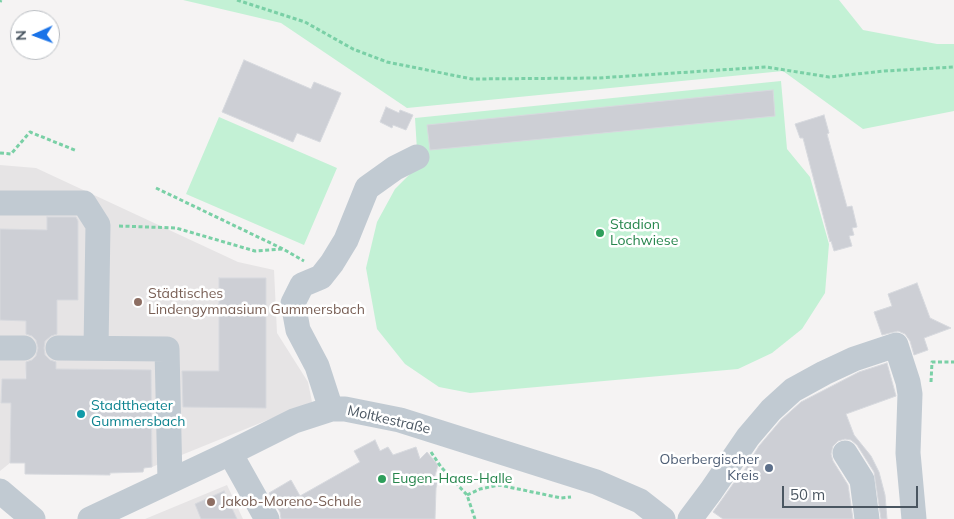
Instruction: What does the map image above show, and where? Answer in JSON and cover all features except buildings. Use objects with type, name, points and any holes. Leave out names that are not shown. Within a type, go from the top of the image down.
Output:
[{"type":"street","points":[[331,409],[317,366],[298,330],[293,303],[302,285],[321,277],[332,263],[346,240],[367,188],[395,168],[417,157]]},
{"type":"street","points":[[0,203],[84,203],[98,226],[96,348]]},
{"type":"street","points":[[690,519],[748,436],[771,410],[794,390],[854,359],[896,344],[910,394],[908,453],[914,519]]},
{"type":"street","points":[[0,348],[24,348]]},
{"type":"street","points":[[58,348],[167,349],[170,481]]},
{"type":"street","name":"Moltkestraße","points":[[90,519],[230,453],[294,420],[331,409],[345,409],[400,420],[596,482],[640,501],[663,519]]},
{"type":"street","points":[[230,453],[267,519]]},
{"type":"street","points":[[845,453],[862,480],[867,519]]},
{"type":"street","points":[[0,491],[33,519]]},
{"type":"path","points":[[238,0],[305,22],[353,49],[387,62],[472,79],[598,78],[766,67],[829,77],[884,71],[954,67]]},
{"type":"path","points":[[0,153],[11,154],[30,132],[77,151]]},
{"type":"path","points":[[156,188],[283,249],[324,273]]},
{"type":"path","points":[[98,226],[176,228],[255,251],[283,249]]},
{"type":"path","points":[[930,384],[932,362],[954,362]]},
{"type":"path","points":[[425,446],[441,467],[467,495],[475,519]]},
{"type":"path","points":[[467,495],[499,484],[561,498],[569,498],[584,496],[596,482]]},
{"type":"shaded area","name":"Städtisches Lindengymnasium Gummersbach","points":[[0,165],[36,168],[238,262],[274,270],[277,333],[308,382],[312,402],[152,467],[151,371],[26,369],[25,379],[2,379],[1,403],[11,403],[10,463],[0,471]]},
{"type":"shaded area","name":"Jakob-Moreno-Schule","points":[[227,485],[243,519],[145,519]]},
{"type":"green space","points":[[183,0],[839,0],[863,30],[937,44],[954,44],[954,111],[863,129],[783,71],[407,108],[281,23]]},
{"type":"green space","name":"Stadion Lochwiese","points":[[781,81],[787,149],[810,177],[829,244],[825,293],[802,329],[772,353],[738,369],[470,393],[439,387],[405,364],[377,329],[366,268],[377,222],[395,189],[418,166],[415,118]]},
{"type":"green space","points":[[219,117],[337,168],[304,245],[186,194]]},
{"type":"place","name":"Stadion Lochwiese","points":[[600,233]]},
{"type":"place","name":"Städtisches Lindengymnasium Gummersbach","points":[[138,302]]},
{"type":"place","name":"Stadttheater Gummersbach","points":[[81,414]]},
{"type":"place","name":"Oberbergischer Kreis","points":[[769,468]]},
{"type":"place","name":"Eugen-Haas-Halle","points":[[382,479]]},
{"type":"place","name":"Jakob-Moreno-Schule","points":[[211,502]]}]
